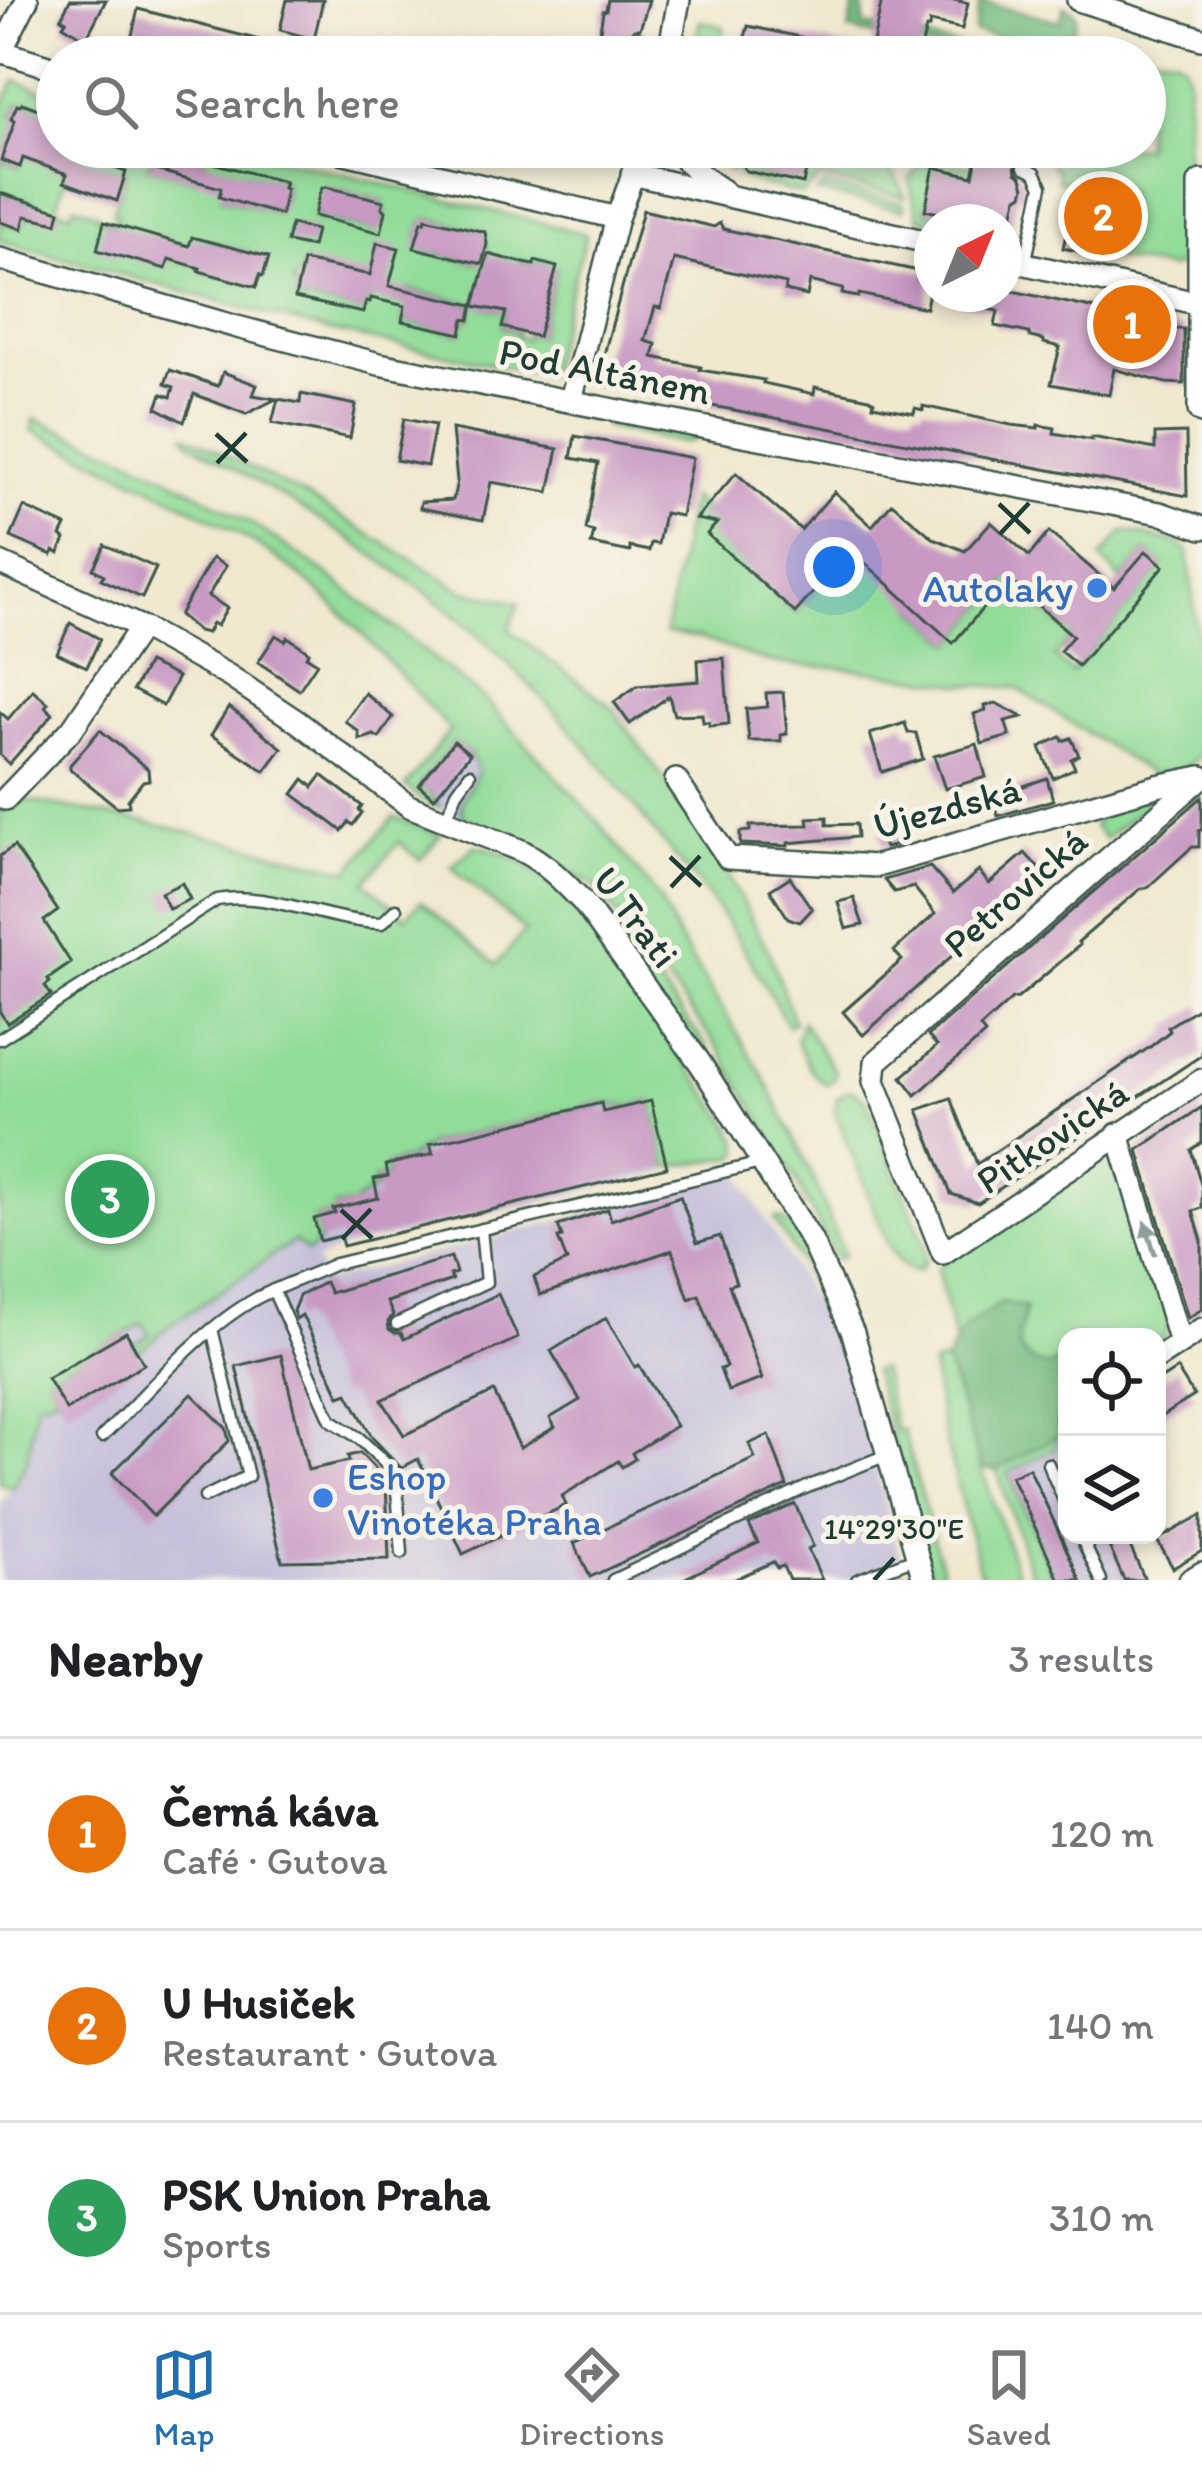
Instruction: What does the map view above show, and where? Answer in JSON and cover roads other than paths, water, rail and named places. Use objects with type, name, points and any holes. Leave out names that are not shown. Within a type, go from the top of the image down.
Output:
[{"type":"main road","points":[[1202,184],[1202,410]]},
{"type":"street","points":[[28,0],[0,51],[36,62]]},
{"type":"street","points":[[677,36],[679,0]]},
{"type":"street","points":[[1078,0],[1202,39]]},
{"type":"street","points":[[408,168],[617,218]]},
{"type":"street","points":[[571,400],[617,218],[634,168]]},
{"type":"street","points":[[691,168],[739,200]]},
{"type":"street","points":[[632,174],[914,239]]},
{"type":"street","name":"Pod Altánem","points":[[0,259],[379,364],[1160,513],[1202,528]]},
{"type":"street","points":[[1022,263],[1200,304]]},
{"type":"street","name":"U Trati","points":[[0,563],[141,627],[263,698],[409,806],[522,851],[564,881],[700,1063],[811,1240],[853,1334],[924,1580]]},
{"type":"street","points":[[2,800],[73,728],[141,627]]},
{"type":"street","name":"Újezdská","points":[[676,780],[728,858],[877,866],[1202,777]]},
{"type":"street","name":"Petrovická","points":[[943,1253],[874,1081],[876,1062],[1202,777]]},
{"type":"street","name":"Pitkovická","points":[[943,1253],[1202,1080]]},
{"type":"street","points":[[1118,1134],[1180,1343]]},
{"type":"street","points":[[1166,1352],[1202,1329]]},
{"type":"street","points":[[1190,1580],[1202,1573]]},
{"type":"lane","points":[[1022,242],[1042,186],[1035,172],[1026,168]]},
{"type":"lane","points":[[445,820],[470,774]]},
{"type":"lane","points":[[0,1039],[217,900],[242,898],[365,923],[382,923],[396,909]]},
{"type":"lane","points":[[102,1437],[212,1329],[254,1300],[335,1264],[761,1163]]},
{"type":"lane","points":[[397,1324],[486,1282],[481,1229]]},
{"type":"lane","points":[[273,1290],[331,1420],[358,1438],[396,1477],[402,1553]]},
{"type":"lane","points":[[205,1497],[248,1476],[212,1329]]},
{"type":"lane","points":[[613,1580],[805,1488],[889,1454]]},
{"type":"lane","points":[[1048,1465],[1058,1487]]},
{"type":"lane","points":[[1084,1544],[1101,1580]]},
{"type":"lane","points":[[857,1580],[918,1557]]},
{"type":"place","name":"U Husiček","points":[[1103,216]]},
{"type":"place","name":"Černá káva","points":[[1132,324]]},
{"type":"place","name":"Autolaky","points":[[1097,588]]},
{"type":"place","name":"PSK Union Praha","points":[[110,1199]]},
{"type":"place","name":"Eshop Vinotéka Praha","points":[[323,1498]]}]
